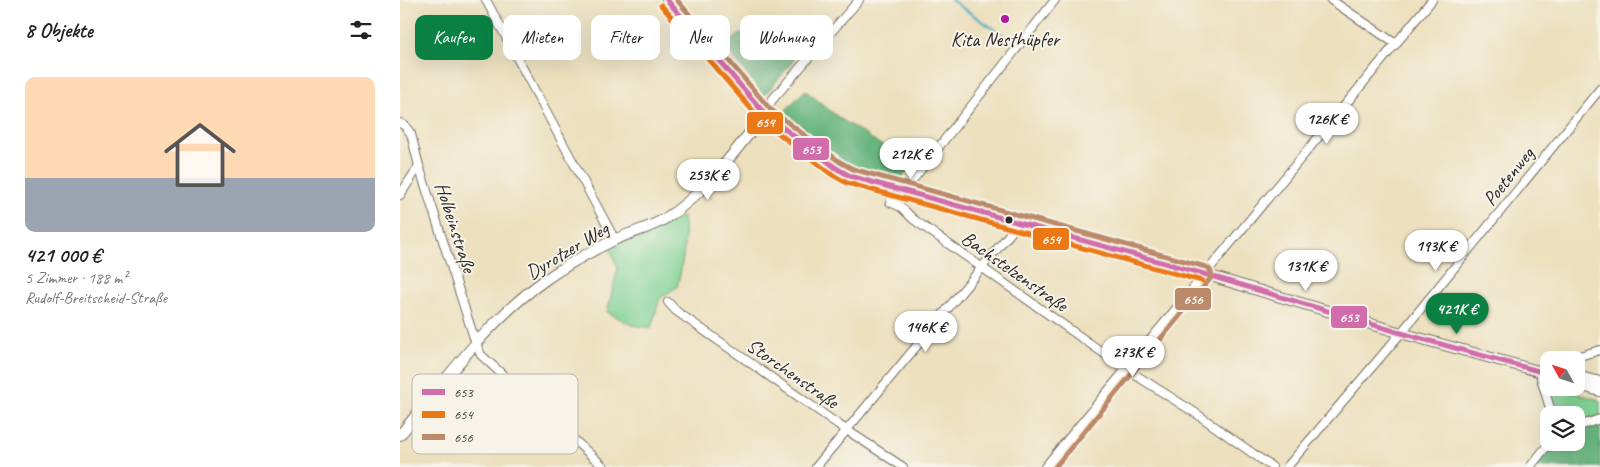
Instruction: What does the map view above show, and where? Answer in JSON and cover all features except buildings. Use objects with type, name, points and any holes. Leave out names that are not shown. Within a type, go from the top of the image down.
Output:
[{"type":"street","points":[[486,0],[615,240]]},
{"type":"street","points":[[668,0],[765,114],[836,168],[850,176],[1204,274],[1401,333],[1540,369]]},
{"type":"street","points":[[765,114],[772,100],[858,0]]},
{"type":"street","points":[[904,191],[942,140],[1055,0]]},
{"type":"street","points":[[1331,0],[1396,44]]},
{"type":"street","points":[[1045,467],[1432,0]]},
{"type":"street","name":"Poetenweg","points":[[1287,467],[1401,333],[1600,88]]},
{"type":"street","name":"Dyrotzer Weg","points":[[451,374],[491,326],[519,300],[545,280],[615,240],[665,219],[685,206],[701,190],[765,114]]},
{"type":"street","name":"Holbeinstraße","points":[[400,123],[411,134],[419,166],[476,344],[481,355],[502,374]]},
{"type":"street","points":[[400,195],[419,166]]},
{"type":"street","name":"Bachstelzenstraße","points":[[890,202],[901,207],[913,219],[1126,369],[1197,414],[1272,467]]},
{"type":"street","points":[[816,467],[1018,224]]},
{"type":"street","name":"Storchenstraße","points":[[668,302],[676,311],[903,467]]},
{"type":"street","points":[[1585,354],[1600,350]]},
{"type":"street","points":[[1585,378],[1600,382]]},
{"type":"street","points":[[1585,386],[1600,390]]},
{"type":"street","points":[[1585,424],[1600,419]]},
{"type":"street","name":"Dyrotzer Weg","points":[[400,435],[412,421]]},
{"type":"street","name":"Holbeinstraße","points":[[578,443],[604,467]]},
{"type":"street","points":[[1530,467],[1543,451]]},
{"type":"green space","points":[[740,34],[740,60],[794,60],[764,96],[730,52],[730,42]]},
{"type":"green space","points":[[805,90],[838,117],[912,165],[900,180],[855,169],[842,161],[785,111]]},
{"type":"green space","points":[[683,216],[684,251],[677,287],[660,298],[651,328],[632,325],[607,312],[618,268],[610,249]]},
{"type":"green space","points":[[1549,396],[1585,396],[1600,400],[1600,416],[1585,422],[1585,406],[1552,406]]},
{"type":"green space","points":[[1600,424],[1600,467],[1534,467],[1548,451],[1585,451],[1585,429]]},
{"type":"waterway","points":[[951,0],[1010,40]]},
{"type":"transit line","name":"653","points":[[667,0],[765,114],[836,168],[850,176],[1204,274],[1401,333],[1540,372]]},
{"type":"transit line","name":"656","points":[[677,0],[770,109],[840,162],[853,169],[1206,267],[1210,270],[1210,279],[1055,467]]},
{"type":"transit line","name":"654","points":[[661,5],[760,119],[831,174],[847,183],[1202,281]]},
{"type":"transit line","name":"654","points":[[1055,467],[1210,279]]},
{"type":"place","name":"Kita Nesthüpfer","points":[[1005,19]]}]
